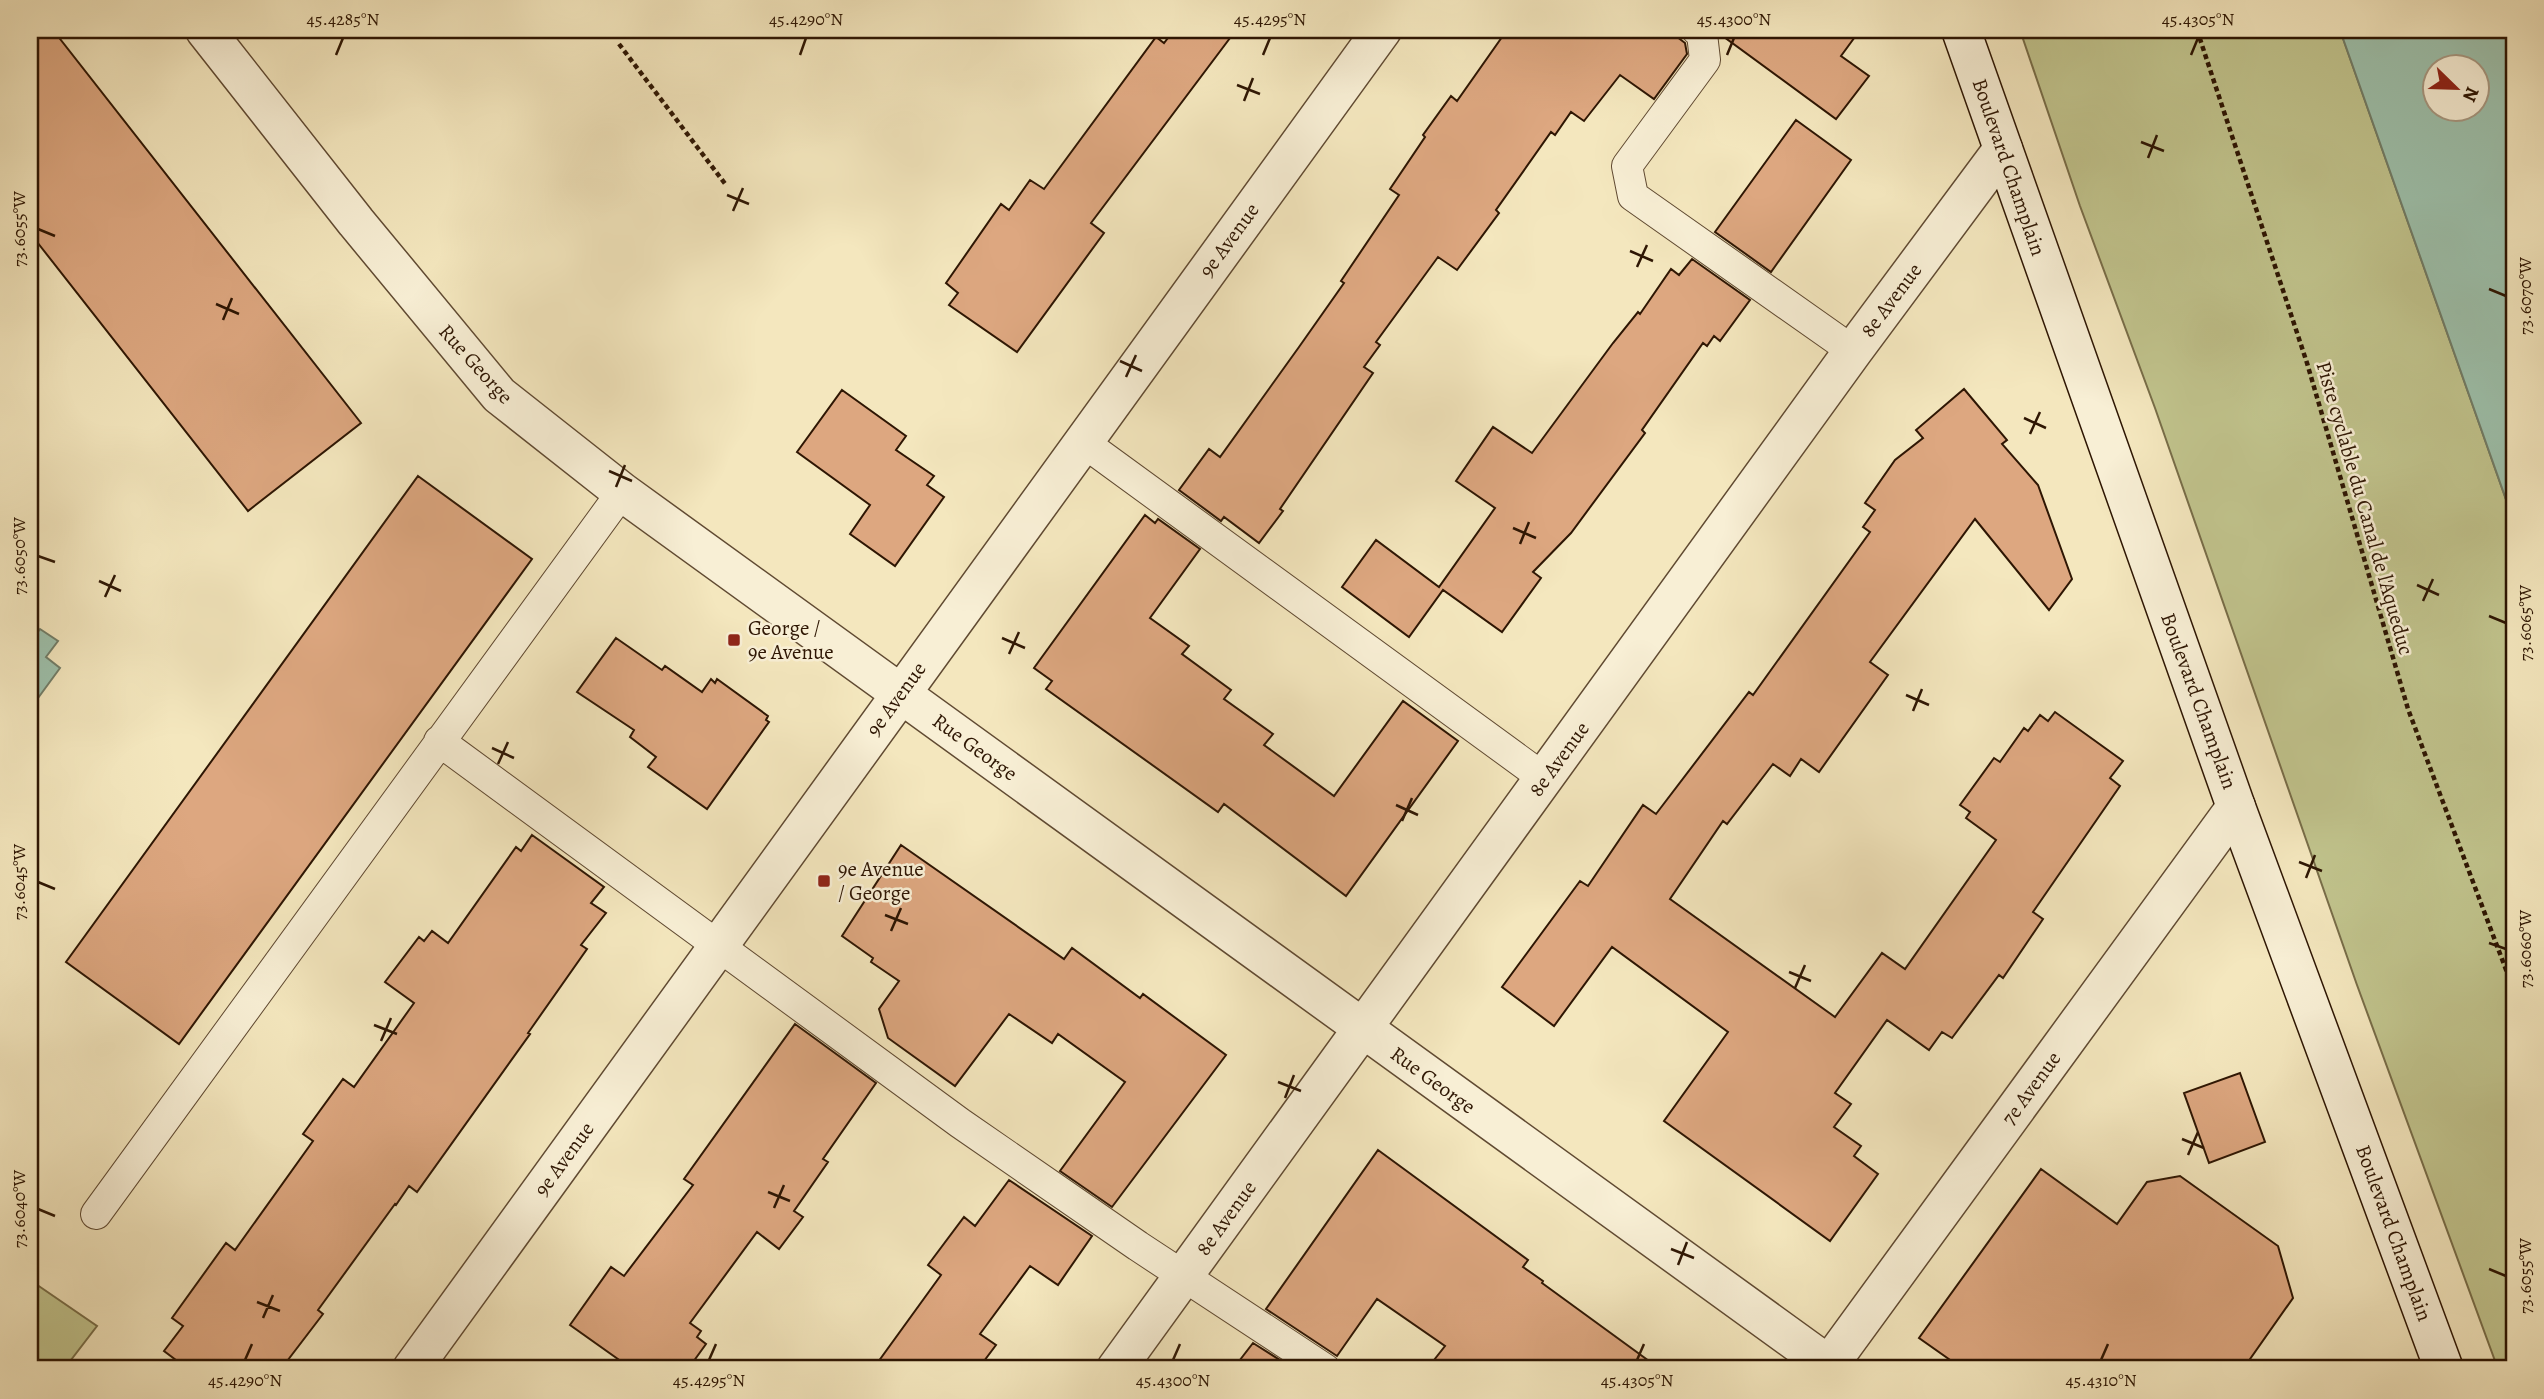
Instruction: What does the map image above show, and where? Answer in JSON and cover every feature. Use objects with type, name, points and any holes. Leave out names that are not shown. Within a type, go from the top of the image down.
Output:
[{"type":"street","name":"Rue George","points":[[205,30],[356,222],[499,395],[622,492],[1829,1368]]},
{"type":"street","name":"9e Avenue","points":[[412,1369],[1381,30]]},
{"type":"street","name":"Boulevard Champlain","points":[[1961,30],[2236,807],[2444,1369]]},
{"type":"street","name":"8e Avenue","points":[[1116,1369],[1853,351],[2003,149]]},
{"type":"street","name":"7e Avenue","points":[[1829,1368],[2236,807]]},
{"type":"lane","points":[[1697,30],[1702,34],[1705,60],[1627,166],[1633,196],[1853,351]]},
{"type":"lane","points":[[1083,442],[1545,779]]},
{"type":"lane","points":[[96,1214],[622,492]]},
{"type":"lane","points":[[439,741],[960,1123],[1325,1369]]},
{"type":"path","name":"Piste cyclable du Canal de l'Aqueduc","points":[[2197,30],[2307,363],[2408,709],[2514,991]]},
{"type":"path","points":[[618,44],[726,185]]},
{"type":"shaded area","points":[[2020,30],[2340,30],[2514,522],[2514,1369],[2498,1369],[2357,985]]},
{"type":"shaded area","points":[[2340,30],[2514,30],[2514,522]]},
{"type":"shaded area","points":[[40,629],[58,641],[46,657],[60,668],[30,709],[30,643]]},
{"type":"shaded area","points":[[30,1280],[97,1326],[64,1369],[30,1369]]},
{"type":"building","points":[[30,30],[53,30],[361,423],[248,511],[30,233]]},
{"type":"building","points":[[1174,30],[1236,30],[1091,223],[1104,233],[1017,352],[949,305],[958,293],[946,283],[1001,204],[1009,210],[1030,180],[1044,189],[1156,37],[1164,43]]},
{"type":"building","points":[[1507,30],[1668,30],[1685,43],[1687,54],[1654,99],[1620,75],[1584,121],[1571,112],[1555,135],[1551,132],[1496,210],[1499,213],[1457,270],[1438,257],[1376,342],[1380,345],[1364,367],[1373,373],[1280,509],[1283,511],[1259,543],[1224,517],[1221,521],[1179,490],[1209,449],[1220,457],[1299,347],[1344,283],[1341,281],[1399,195],[1390,189],[1425,137],[1423,135],[1451,96],[1457,101]]},
{"type":"building","points":[[1718,30],[1860,30],[1841,56],[1869,76],[1836,119]]},
{"type":"building","points":[[1796,120],[1851,160],[1771,272],[1715,232]]},
{"type":"building","points":[[1692,259],[1750,300],[1720,341],[1714,336],[1707,346],[1703,343],[1642,430],[1645,433],[1571,533],[1533,572],[1541,578],[1502,632],[1443,590],[1409,637],[1342,587],[1376,540],[1439,587],[1495,508],[1456,481],[1493,427],[1532,453],[1613,343],[1638,312],[1640,314],[1671,269],[1679,275]]},
{"type":"building","points":[[1964,389],[2007,440],[2002,444],[2038,485],[2072,579],[2049,610],[1975,519],[1870,662],[1888,675],[1819,772],[1801,759],[1790,776],[1773,764],[1727,824],[1723,821],[1670,899],[1835,1017],[1882,953],[1905,969],[1996,840],[1966,818],[1970,812],[1960,805],[1994,758],[2000,762],[2024,728],[2028,731],[2040,715],[2048,721],[2055,712],[2123,761],[2110,778],[2120,786],[2033,912],[2043,919],[2003,978],[1999,975],[1952,1038],[1942,1032],[1929,1050],[1887,1020],[1835,1093],[1851,1104],[1834,1127],[1861,1146],[1854,1156],[1878,1174],[1830,1241],[1664,1121],[1728,1032],[1612,947],[1554,1026],[1502,987],[1580,881],[1588,886],[1643,805],[1656,814],[1749,692],[1753,695],[1870,532],[1863,527],[1875,510],[1865,503],[1895,460],[1923,438],[1916,430]]},
{"type":"building","points":[[842,390],[906,436],[896,450],[934,476],[927,485],[944,497],[895,566],[850,534],[870,505],[797,452]]},
{"type":"building","points":[[418,476],[532,559],[179,1044],[66,962]]},
{"type":"building","points":[[1145,515],[1155,523],[1158,519],[1200,549],[1150,618],[1189,646],[1182,654],[1231,690],[1224,699],[1273,734],[1264,745],[1334,796],[1403,701],[1458,741],[1346,896],[1224,804],[1218,812],[1046,689],[1052,681],[1034,668]]},
{"type":"building","points":[[616,638],[662,670],[665,666],[702,692],[711,679],[715,683],[717,679],[768,716],[766,720],[769,722],[707,809],[648,767],[656,757],[630,737],[634,730],[577,692]]},
{"type":"building","points":[[532,835],[604,887],[591,903],[606,913],[581,945],[587,949],[417,1192],[409,1186],[395,1204],[318,1310],[323,1314],[281,1369],[188,1369],[164,1351],[183,1326],[172,1318],[226,1243],[235,1250],[313,1141],[303,1134],[343,1079],[354,1087],[414,1003],[385,982],[419,937],[424,941],[432,931],[448,943],[516,847],[521,851]]},
{"type":"building","points":[[901,845],[1064,959],[1072,948],[1140,998],[1143,994],[1226,1055],[1112,1207],[1060,1171],[1125,1082],[1058,1034],[1052,1043],[1009,1014],[955,1086],[888,1038],[879,1009],[899,981],[871,962],[873,958],[842,936]]},
{"type":"building","points":[[795,1024],[876,1083],[823,1159],[828,1162],[794,1211],[803,1217],[779,1249],[757,1232],[690,1323],[701,1331],[697,1337],[706,1344],[688,1369],[632,1369],[570,1325],[611,1267],[624,1276],[693,1185],[684,1179]]},
{"type":"building","points":[[2240,1073],[2265,1142],[2209,1163],[2184,1093]]},
{"type":"building","points":[[1378,1150],[1528,1260],[1523,1267],[1543,1281],[1542,1283],[1660,1369],[1427,1369],[1445,1346],[1377,1299],[1337,1356],[1266,1309]]},
{"type":"building","points":[[2041,1169],[2117,1224],[2147,1182],[2180,1176],[2278,1246],[2293,1298],[2243,1369],[1963,1369],[1919,1338]]},
{"type":"building","points":[[1009,1180],[1092,1236],[1058,1285],[1030,1266],[980,1334],[996,1345],[978,1369],[873,1369],[941,1275],[928,1265],[964,1217],[975,1226]]},
{"type":"building","points":[[1253,1343],[1294,1369],[1233,1369]]},
{"type":"place","name":"George / 9e Avenue","points":[[734,640]]},
{"type":"place","name":"9e Avenue / George","points":[[824,881]]}]
